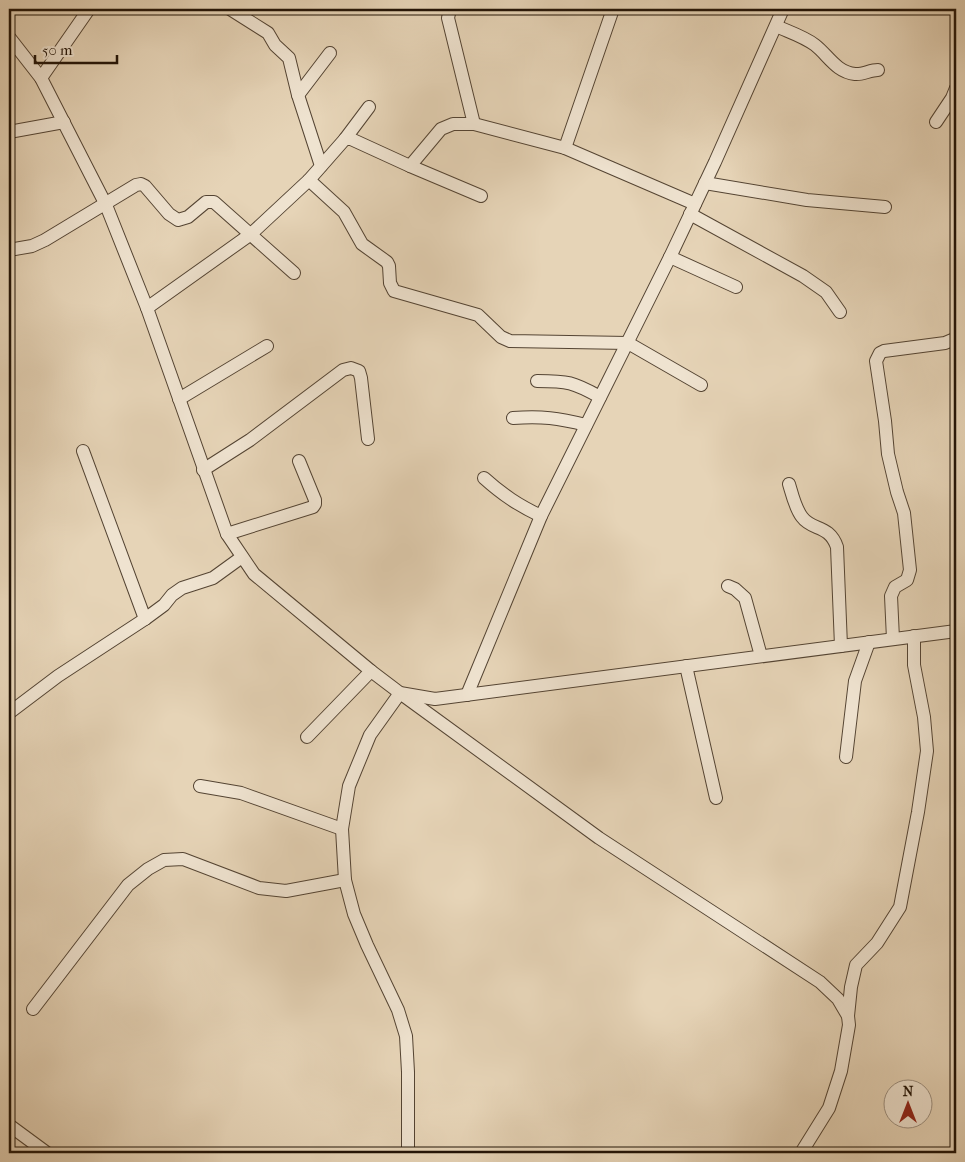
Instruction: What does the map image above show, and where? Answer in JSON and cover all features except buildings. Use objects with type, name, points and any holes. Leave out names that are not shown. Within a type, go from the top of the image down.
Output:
[{"type":"street","points":[[41,78],[89,9]]},
{"type":"street","points":[[230,9],[268,33],[275,45],[288,58],[321,166]]},
{"type":"street","points":[[450,9],[448,18],[474,124]]},
{"type":"street","points":[[565,148],[613,9]]},
{"type":"street","points":[[467,695],[541,516],[693,209],[776,26],[781,10]]},
{"type":"street","points":[[776,26],[814,44],[832,62],[847,72],[857,74],[878,70]]},
{"type":"street","points":[[9,37],[41,78],[106,205],[147,308],[227,534],[254,574],[371,672],[599,838],[820,982],[838,999],[848,1016]]},
{"type":"street","points":[[298,95],[330,53]]},
{"type":"street","points":[[936,122],[952,98],[956,88]]},
{"type":"street","points":[[147,308],[251,234],[309,180],[345,139],[369,107]]},
{"type":"street","points":[[9,132],[64,122]]},
{"type":"street","points":[[410,166],[441,129],[453,124],[474,124],[565,148],[693,209],[826,292],[840,312]]},
{"type":"street","points":[[345,139],[351,139],[482,196]]},
{"type":"street","points":[[309,180],[344,212],[362,244],[387,262],[390,283],[394,291],[478,315],[501,337],[510,341],[628,343],[702,385]]},
{"type":"street","points":[[705,183],[798,198],[885,207]]},
{"type":"street","points":[[9,250],[32,246],[45,240],[106,205],[136,185],[141,184],[145,186],[169,214],[178,220],[188,217],[206,202],[210,200],[214,202],[294,273]]},
{"type":"street","points":[[670,257],[736,287]]},
{"type":"street","points":[[892,639],[891,596],[895,587],[907,580],[910,570],[904,513],[888,454],[876,361],[880,353],[884,351],[945,343],[952,340]]},
{"type":"street","points":[[179,399],[267,346]]},
{"type":"street","points":[[203,470],[250,440],[337,373],[352,368],[359,371],[361,378],[368,439]]},
{"type":"street","points":[[537,381],[577,384],[600,397]]},
{"type":"street","points":[[513,418],[556,418],[586,425]]},
{"type":"street","points":[[82,452],[144,620]]},
{"type":"street","points":[[227,534],[313,507],[315,500],[299,461]]},
{"type":"street","points":[[484,478],[502,495],[541,516]]},
{"type":"street","points":[[789,484],[802,518],[829,533],[835,539],[837,547],[841,646]]},
{"type":"street","points":[[9,713],[58,676],[144,620],[182,588],[212,578],[242,557]]},
{"type":"street","points":[[728,586],[735,589],[745,598],[761,656]]},
{"type":"street","points":[[400,693],[435,699],[956,630]]},
{"type":"street","points":[[801,1153],[829,1108],[841,1071],[849,1025],[851,987],[856,965],[876,944],[900,908],[927,752],[924,717],[914,665],[914,636]]},
{"type":"street","points":[[846,757],[855,681],[869,642]]},
{"type":"street","points":[[686,666],[716,798]]},
{"type":"street","points":[[307,737],[371,672]]},
{"type":"street","points":[[400,693],[370,735],[349,786],[342,829],[345,880],[354,914],[367,946],[398,1010],[406,1036],[408,1153]]},
{"type":"street","points":[[200,786],[241,793],[342,829]]},
{"type":"street","points":[[33,1009],[128,885],[164,860],[183,858],[259,888],[286,892],[345,880]]},
{"type":"street","points":[[9,1125],[47,1153]]}]
